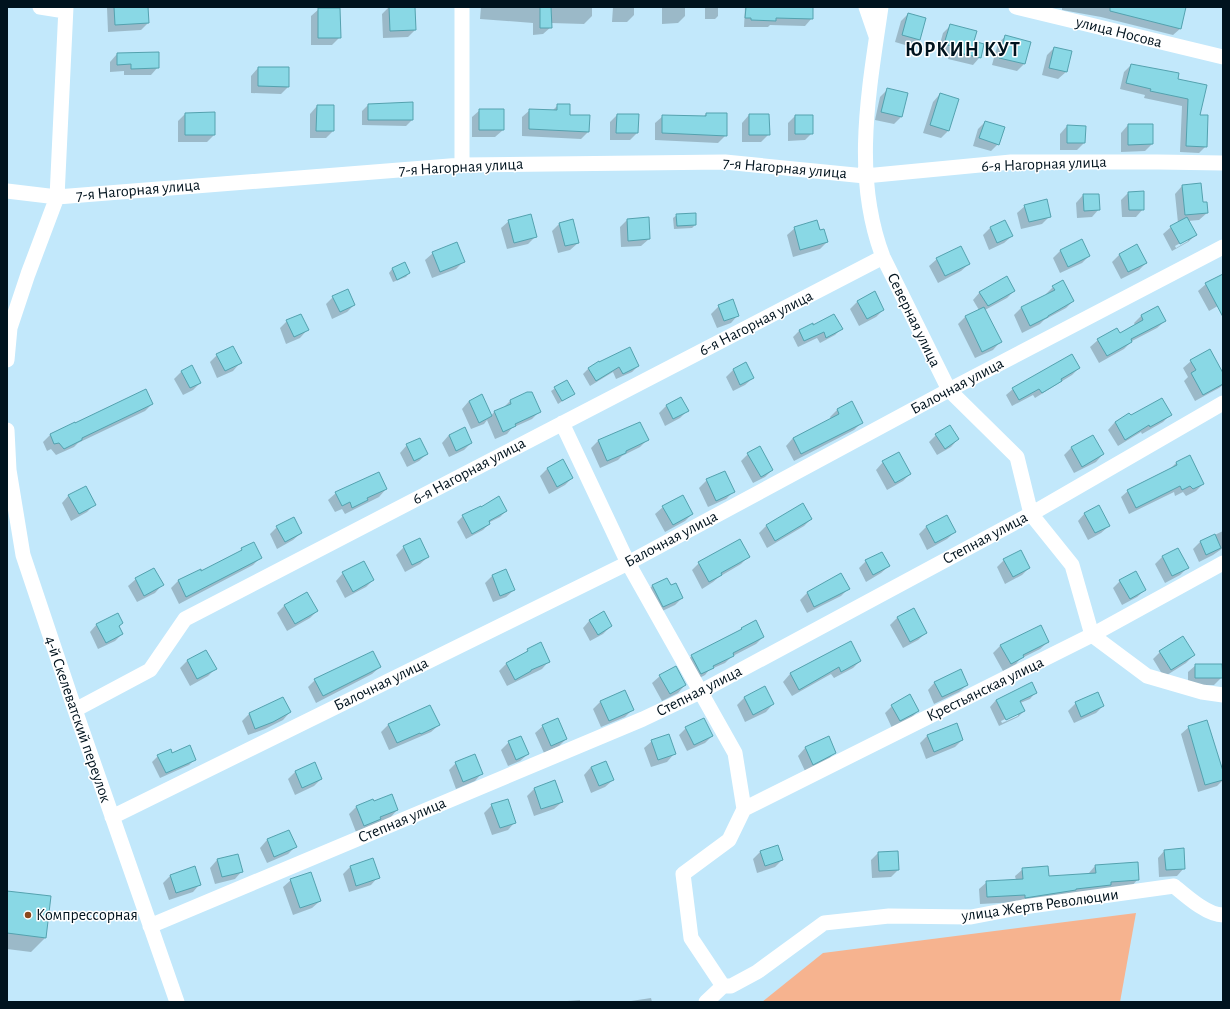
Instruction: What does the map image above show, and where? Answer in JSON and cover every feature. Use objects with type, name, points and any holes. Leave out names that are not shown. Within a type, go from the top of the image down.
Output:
[{"type":"street","points":[[7,360],[10,328],[28,274],[57,197],[66,9],[40,7]]},
{"type":"street","points":[[462,7],[462,165]]},
{"type":"street","points":[[866,7],[876,39]]},
{"type":"street","name":"Северная улица","points":[[881,7],[866,114],[865,176],[876,238],[883,257],[949,390],[1017,457],[1031,514],[1072,565],[1092,635]]},
{"type":"street","name":"улица Носова","points":[[1016,7],[1223,58]]},
{"type":"street","name":"7-я Нагорная улица","points":[[7,190],[57,197],[462,165],[725,162],[865,176]]},
{"type":"street","name":"6-я Нагорная улица","points":[[865,176],[1011,162],[1223,163]]},
{"type":"street","name":"Балочная улица","points":[[112,817],[628,563],[949,390],[1223,247]]},
{"type":"street","name":"6-я Нагорная улица","points":[[75,710],[150,670],[185,619],[883,257]]},
{"type":"street","name":"Степная улица","points":[[150,926],[643,719],[700,692],[1031,514],[1223,403]]},
{"type":"street","points":[[562,423],[628,563],[735,753],[744,809],[729,840],[683,874],[691,938],[723,986],[706,1002]]},
{"type":"street","name":"4-й Скелеватский переулок","points":[[7,430],[9,470],[23,555],[75,710],[177,1002]]},
{"type":"street","name":"Крестьянская улица","points":[[744,809],[1092,635],[1223,563]]},
{"type":"street","points":[[1092,635],[1147,676],[1202,692],[1223,695]]},
{"type":"street","name":"улица Жертв Революции","points":[[723,986],[731,986],[757,972],[824,923],[889,916],[970,917],[1023,907],[1174,886],[1190,899],[1216,915],[1223,915]]},
{"type":"shaded area","points":[[1136,913],[1120,1002],[762,1002],[823,953]]},
{"type":"building","points":[[114,7],[148,7],[149,23],[115,25]]},
{"type":"building","points":[[389,7],[415,7],[416,30],[390,31]]},
{"type":"building","points":[[540,7],[551,7],[552,28],[540,28]]},
{"type":"building","points":[[746,7],[813,7],[813,19],[776,18],[776,21],[751,20],[751,18],[745,18]]},
{"type":"building","points":[[1110,7],[1186,7],[1181,29],[1110,11]]},
{"type":"building","points":[[318,8],[340,8],[341,38],[318,38]]},
{"type":"building","points":[[908,13],[926,18],[920,40],[902,35]]},
{"type":"building","points":[[950,24],[977,31],[974,41],[984,44],[981,58],[955,52],[956,47],[944,44]]},
{"type":"building","points":[[1005,35],[1031,42],[1025,64],[999,58]]},
{"type":"building","points":[[1054,47],[1072,51],[1067,72],[1049,68]]},
{"type":"building","points":[[159,52],[159,68],[131,69],[131,64],[117,65],[117,53]]},
{"type":"building","points":[[1131,64],[1179,73],[1178,79],[1207,85],[1200,115],[1208,115],[1207,147],[1186,146],[1188,99],[1150,91],[1151,89],[1126,83]]},
{"type":"building","points":[[258,67],[289,67],[289,87],[258,86]]},
{"type":"building","points":[[887,88],[908,93],[902,117],[881,112]]},
{"type":"building","points":[[940,93],[959,99],[949,131],[930,125]]},
{"type":"building","points":[[413,102],[413,120],[368,120],[368,104]]},
{"type":"building","points":[[557,104],[570,104],[570,115],[590,115],[589,132],[529,129],[529,109],[557,110]]},
{"type":"building","points":[[317,105],[334,105],[334,131],[316,131]]},
{"type":"building","points":[[479,109],[504,109],[504,130],[479,130]]},
{"type":"building","points":[[215,112],[215,135],[185,135],[185,113]]},
{"type":"building","points":[[706,113],[727,113],[727,136],[662,133],[662,115],[706,116]]},
{"type":"building","points":[[617,114],[639,114],[638,133],[616,133]]},
{"type":"building","points":[[749,114],[769,114],[770,135],[749,135]]},
{"type":"building","points":[[795,115],[813,115],[813,134],[795,134]]},
{"type":"building","points":[[985,121],[1005,127],[999,145],[979,138]]},
{"type":"building","points":[[1128,124],[1153,124],[1153,144],[1128,145]]},
{"type":"building","points":[[1067,125],[1086,126],[1085,143],[1067,143]]},
{"type":"building","points":[[1201,183],[1203,202],[1207,202],[1208,213],[1185,215],[1182,185]]},
{"type":"building","points":[[1144,191],[1144,210],[1129,210],[1128,192]]},
{"type":"building","points":[[1083,194],[1099,194],[1100,210],[1084,211]]},
{"type":"building","points":[[1047,199],[1051,217],[1029,222],[1024,205]]},
{"type":"building","points":[[696,213],[696,225],[677,226],[676,214]]},
{"type":"building","points":[[531,214],[537,237],[514,243],[508,220]]},
{"type":"building","points":[[649,217],[650,239],[628,241],[627,219]]},
{"type":"building","points":[[1187,217],[1197,235],[1180,244],[1170,226]]},
{"type":"building","points":[[573,219],[579,243],[565,246],[559,223]]},
{"type":"building","points":[[817,220],[820,230],[824,229],[828,242],[800,250],[794,227]]},
{"type":"building","points":[[1005,220],[1013,236],[997,243],[990,227]]},
{"type":"building","points":[[1082,239],[1090,256],[1068,267],[1060,250]]},
{"type":"building","points":[[457,242],[465,262],[440,272],[432,252]]},
{"type":"building","points":[[1137,244],[1147,263],[1128,272],[1119,254]]},
{"type":"building","points":[[961,246],[970,264],[945,276],[936,258]]},
{"type":"building","points":[[405,262],[410,273],[397,280],[392,268]]},
{"type":"building","points":[[1223,274],[1223,317],[1205,283]]},
{"type":"building","points":[[1007,276],[1015,291],[988,306],[979,292]]},
{"type":"building","points":[[1063,280],[1074,301],[1030,326],[1021,307],[1055,290],[1052,286]]},
{"type":"building","points":[[348,289],[355,305],[340,312],[332,296]]},
{"type":"building","points":[[875,291],[884,310],[867,319],[857,301]]},
{"type":"building","points":[[733,299],[739,316],[724,321],[718,305]]},
{"type":"building","points":[[1158,306],[1166,321],[1131,339],[1132,342],[1107,356],[1097,339],[1117,328],[1120,333],[1143,320],[1141,315]]},
{"type":"building","points":[[984,307],[1002,342],[982,352],[965,316]]},
{"type":"building","points":[[301,314],[309,330],[294,337],[286,320]]},
{"type":"building","points":[[834,314],[843,329],[826,338],[824,332],[804,341],[799,330],[813,323],[813,325]]},
{"type":"building","points":[[233,346],[242,363],[225,371],[216,354]]},
{"type":"building","points":[[630,347],[639,366],[623,374],[619,367],[596,381],[588,368],[599,361]]},
{"type":"building","points":[[1210,349],[1223,373],[1223,384],[1203,395],[1191,373],[1196,370],[1190,360]]},
{"type":"building","points":[[1072,354],[1080,368],[1061,379],[1062,381],[1042,393],[1039,389],[1019,400],[1012,388]]},
{"type":"building","points":[[746,362],[754,378],[740,385],[733,369]]},
{"type":"building","points":[[192,365],[201,383],[190,388],[181,371]]},
{"type":"building","points":[[567,380],[575,394],[562,401],[554,387]]},
{"type":"building","points":[[146,389],[153,404],[82,438],[82,440],[64,449],[59,443],[54,444],[50,434]]},
{"type":"building","points":[[527,392],[532,392],[541,412],[515,424],[516,426],[503,432],[494,411],[511,404],[510,400]]},
{"type":"building","points":[[482,394],[492,416],[479,423],[469,401]]},
{"type":"building","points":[[681,397],[689,411],[673,419],[666,405]]},
{"type":"building","points":[[1162,398],[1172,415],[1150,427],[1149,425],[1125,440],[1115,422],[1129,413],[1131,415]]},
{"type":"building","points":[[852,401],[863,423],[801,454],[793,438],[839,414],[837,409]]},
{"type":"building","points":[[640,422],[649,440],[626,451],[626,453],[607,461],[598,440]]},
{"type":"building","points":[[950,425],[959,439],[945,449],[935,434]]},
{"type":"building","points":[[465,427],[472,443],[456,451],[449,435]]},
{"type":"building","points":[[1093,435],[1104,454],[1082,467],[1071,447]]},
{"type":"building","points":[[420,438],[428,454],[414,461],[406,444]]},
{"type":"building","points":[[760,446],[773,470],[761,477],[747,453]]},
{"type":"building","points":[[899,452],[911,474],[895,483],[882,461]]},
{"type":"building","points":[[1190,455],[1204,484],[1193,489],[1190,486],[1182,490],[1180,486],[1136,508],[1127,490],[1177,465],[1176,462]]},
{"type":"building","points":[[563,459],[573,478],[557,487],[547,468]]},
{"type":"building","points":[[725,471],[735,492],[716,501],[706,479]]},
{"type":"building","points":[[379,472],[387,489],[367,498],[368,500],[352,508],[350,502],[342,506],[335,492]]},
{"type":"building","points":[[86,486],[96,505],[79,514],[68,495]]},
{"type":"building","points":[[683,495],[693,514],[673,525],[662,506]]},
{"type":"building","points":[[499,496],[507,511],[489,521],[490,524],[472,534],[462,515],[481,507]]},
{"type":"building","points":[[803,503],[812,519],[775,541],[766,525]]},
{"type":"building","points":[[1099,505],[1110,526],[1095,533],[1084,513]]},
{"type":"building","points":[[947,515],[956,532],[935,543],[926,526]]},
{"type":"building","points":[[294,517],[302,533],[285,542],[276,526]]},
{"type":"building","points":[[1215,534],[1221,548],[1206,555],[1200,541]]},
{"type":"building","points":[[420,538],[429,557],[412,565],[403,546]]},
{"type":"building","points":[[740,539],[750,557],[721,573],[722,575],[709,582],[698,562]]},
{"type":"building","points":[[254,542],[262,558],[186,597],[178,580],[201,569],[201,571],[242,550],[241,548]]},
{"type":"building","points":[[1178,548],[1189,568],[1172,576],[1162,556]]},
{"type":"building","points":[[1021,550],[1030,568],[1013,577],[1003,559]]},
{"type":"building","points":[[882,552],[890,566],[873,575],[865,560]]},
{"type":"building","points":[[364,561],[374,580],[353,592],[342,572]]},
{"type":"building","points":[[154,568],[164,585],[144,596],[135,578]]},
{"type":"building","points":[[506,569],[515,590],[500,596],[492,575]]},
{"type":"building","points":[[1136,571],[1146,590],[1130,599],[1119,580]]},
{"type":"building","points":[[841,573],[850,589],[814,607],[807,592]]},
{"type":"building","points":[[667,578],[671,585],[676,583],[683,598],[663,607],[652,585]]},
{"type":"building","points":[[307,592],[318,611],[295,624],[284,605]]},
{"type":"building","points":[[914,608],[927,633],[910,642],[897,617]]},
{"type":"building","points":[[604,611],[612,626],[598,635],[589,620]]},
{"type":"building","points":[[118,613],[123,623],[119,626],[123,634],[106,643],[96,624]]},
{"type":"building","points":[[756,620],[764,637],[733,653],[734,656],[713,666],[714,668],[701,674],[691,655],[742,629],[741,628]]},
{"type":"building","points":[[1041,625],[1049,642],[1023,655],[1024,657],[1011,664],[1000,645]]},
{"type":"building","points":[[1183,636],[1195,655],[1171,670],[1159,651]]},
{"type":"building","points":[[851,641],[861,661],[841,672],[839,667],[799,690],[790,673]]},
{"type":"building","points":[[541,642],[550,662],[531,670],[515,680],[506,663],[528,651],[527,649]]},
{"type":"building","points":[[206,650],[217,669],[197,679],[187,660]]},
{"type":"building","points":[[373,651],[381,667],[323,696],[314,679]]},
{"type":"building","points":[[1195,664],[1222,664],[1223,678],[1195,678]]},
{"type":"building","points":[[676,666],[686,685],[670,694],[659,675]]},
{"type":"building","points":[[961,669],[968,685],[942,697],[934,682]]},
{"type":"building","points":[[1032,682],[1037,693],[1020,701],[1025,711],[1006,720],[996,700]]},
{"type":"building","points":[[765,686],[774,704],[753,715],[744,697]]},
{"type":"building","points":[[625,690],[634,710],[609,721],[600,701]]},
{"type":"building","points":[[1098,692],[1104,706],[1081,717],[1075,702]]},
{"type":"building","points":[[910,694],[919,711],[900,721],[891,705]]},
{"type":"building","points":[[283,697],[291,712],[273,722],[255,729],[249,713]]},
{"type":"building","points":[[430,705],[440,725],[397,743],[388,724]]},
{"type":"building","points":[[558,718],[567,739],[551,746],[542,725]]},
{"type":"building","points":[[704,718],[713,736],[694,745],[685,727]]},
{"type":"building","points":[[1207,720],[1223,771],[1223,780],[1205,785],[1188,726]]},
{"type":"building","points":[[957,723],[963,740],[934,752],[927,735]]},
{"type":"building","points":[[669,734],[676,754],[658,760],[651,740]]},
{"type":"building","points":[[521,736],[529,754],[516,760],[508,741]]},
{"type":"building","points":[[829,736],[836,753],[813,765],[805,747]]},
{"type":"building","points":[[190,745],[196,760],[166,773],[157,755],[171,749],[172,753]]},
{"type":"building","points":[[475,754],[483,774],[463,782],[455,762]]},
{"type":"building","points":[[606,761],[614,780],[599,786],[591,767]]},
{"type":"building","points":[[315,762],[322,779],[302,788],[295,771]]},
{"type":"building","points":[[555,780],[563,802],[541,809],[534,788]]},
{"type":"building","points":[[392,794],[398,810],[380,817],[381,819],[364,826],[356,806],[373,799],[374,801]]},
{"type":"building","points":[[508,799],[516,823],[500,828],[491,804]]},
{"type":"building","points":[[289,830],[297,847],[274,857],[267,839]]},
{"type":"building","points":[[778,845],[783,860],[765,866],[760,851]]},
{"type":"building","points":[[1184,848],[1185,869],[1166,870],[1164,850]]},
{"type":"building","points":[[898,851],[899,870],[879,871],[878,852]]},
{"type":"building","points":[[238,854],[243,872],[222,877],[217,859]]},
{"type":"building","points":[[373,858],[380,878],[356,886],[350,866]]},
{"type":"building","points":[[1138,862],[1139,880],[1111,882],[1111,885],[1076,889],[1025,898],[1025,895],[987,897],[986,881],[1023,879],[1022,868],[1048,866],[1049,876],[1096,873],[1095,865]]},
{"type":"building","points":[[195,866],[201,885],[176,893],[170,875]]},
{"type":"building","points":[[311,872],[321,901],[300,908],[290,879]]},
{"type":"building","name":"Компрессорная","points":[[7,891],[51,896],[46,938],[7,933]]},
{"type":"place","name":"Компрессорная","points":[[28,915]]},
{"type":"district","name":"ЮРКИН КУТ","points":[[963,50]]}]
